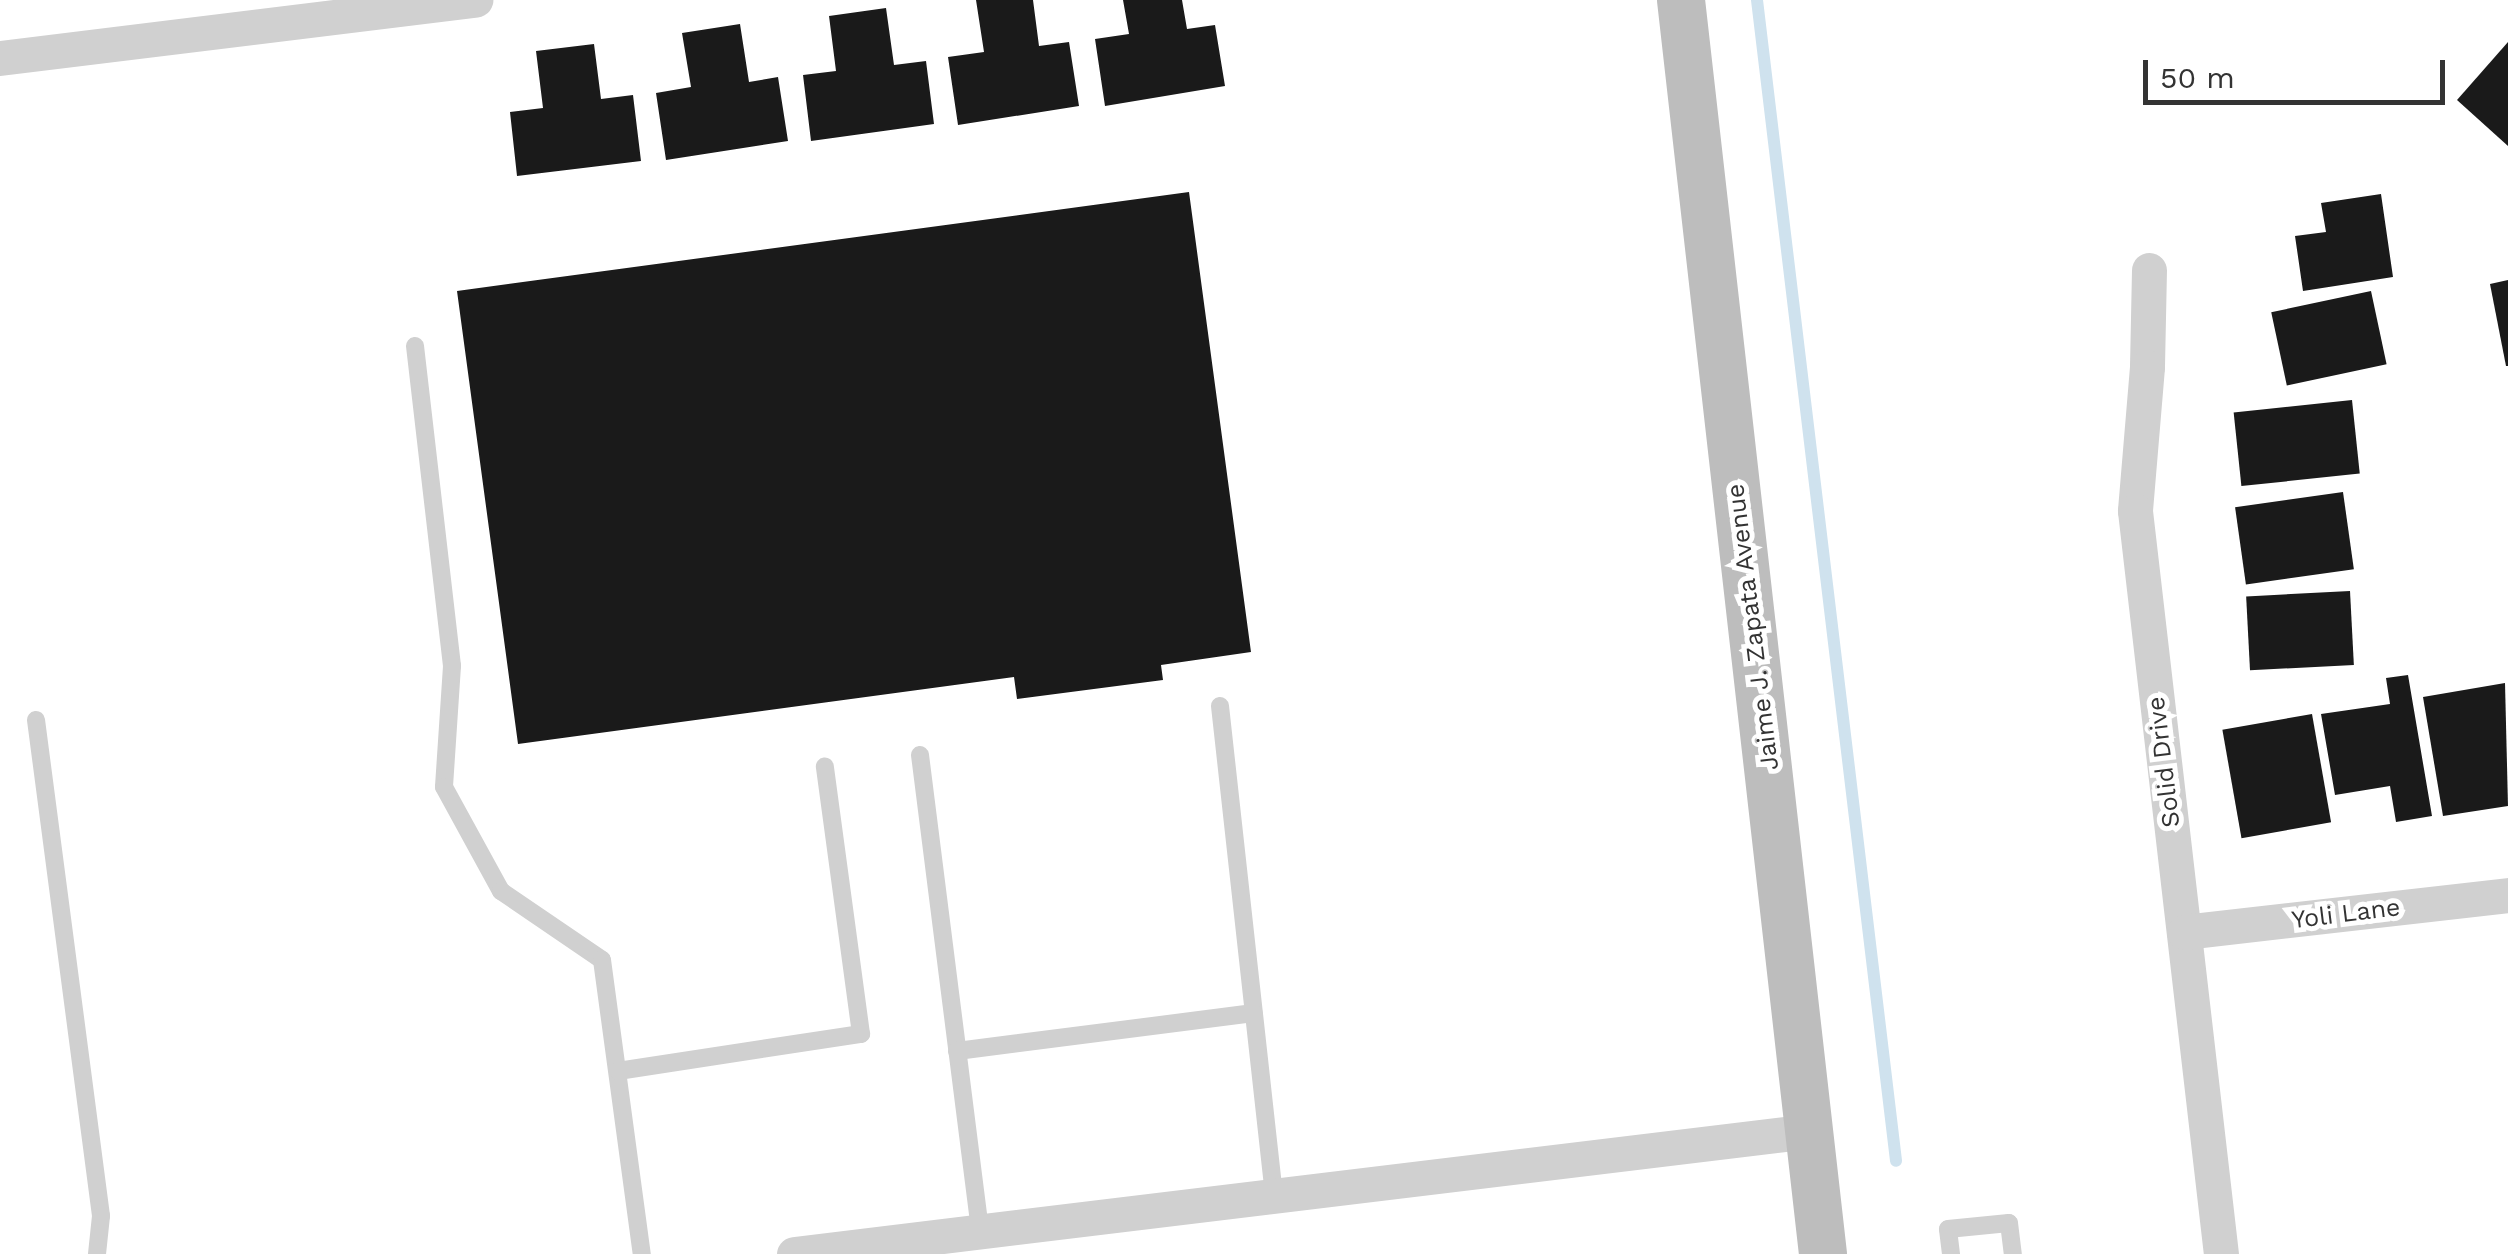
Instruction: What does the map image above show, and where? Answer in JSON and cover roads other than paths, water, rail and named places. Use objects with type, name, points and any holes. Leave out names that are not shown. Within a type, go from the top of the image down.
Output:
[{"type":"street","points":[[0,58],[475,0]]},
{"type":"street","name":"Jaime J. Zapata Avenue","points":[[1681,0],[1823,1254]]},
{"type":"street","name":"Solid Drive","points":[[2149,270],[2147,366],[2135,511],[2221,1254]]},
{"type":"street","name":"Yoli Lane","points":[[2184,932],[2508,895]]},
{"type":"street","points":[[794,1254],[1811,1131]]},
{"type":"lane","points":[[415,346],[452,666],[444,787],[501,891],[602,960],[642,1254]]},
{"type":"lane","points":[[1220,706],[1274,1196]]},
{"type":"lane","points":[[36,720],[102,1216],[98,1254]]},
{"type":"lane","points":[[920,755],[980,1232]]},
{"type":"lane","points":[[618,1071],[861,1034],[826,766]]},
{"type":"lane","points":[[957,1051],[1254,1013]]},
{"type":"lane","points":[[1952,1254],[1948,1229],[2010,1223],[2013,1254]]},
{"type":"waterway","points":[[1757,0],[1896,1161]]}]
